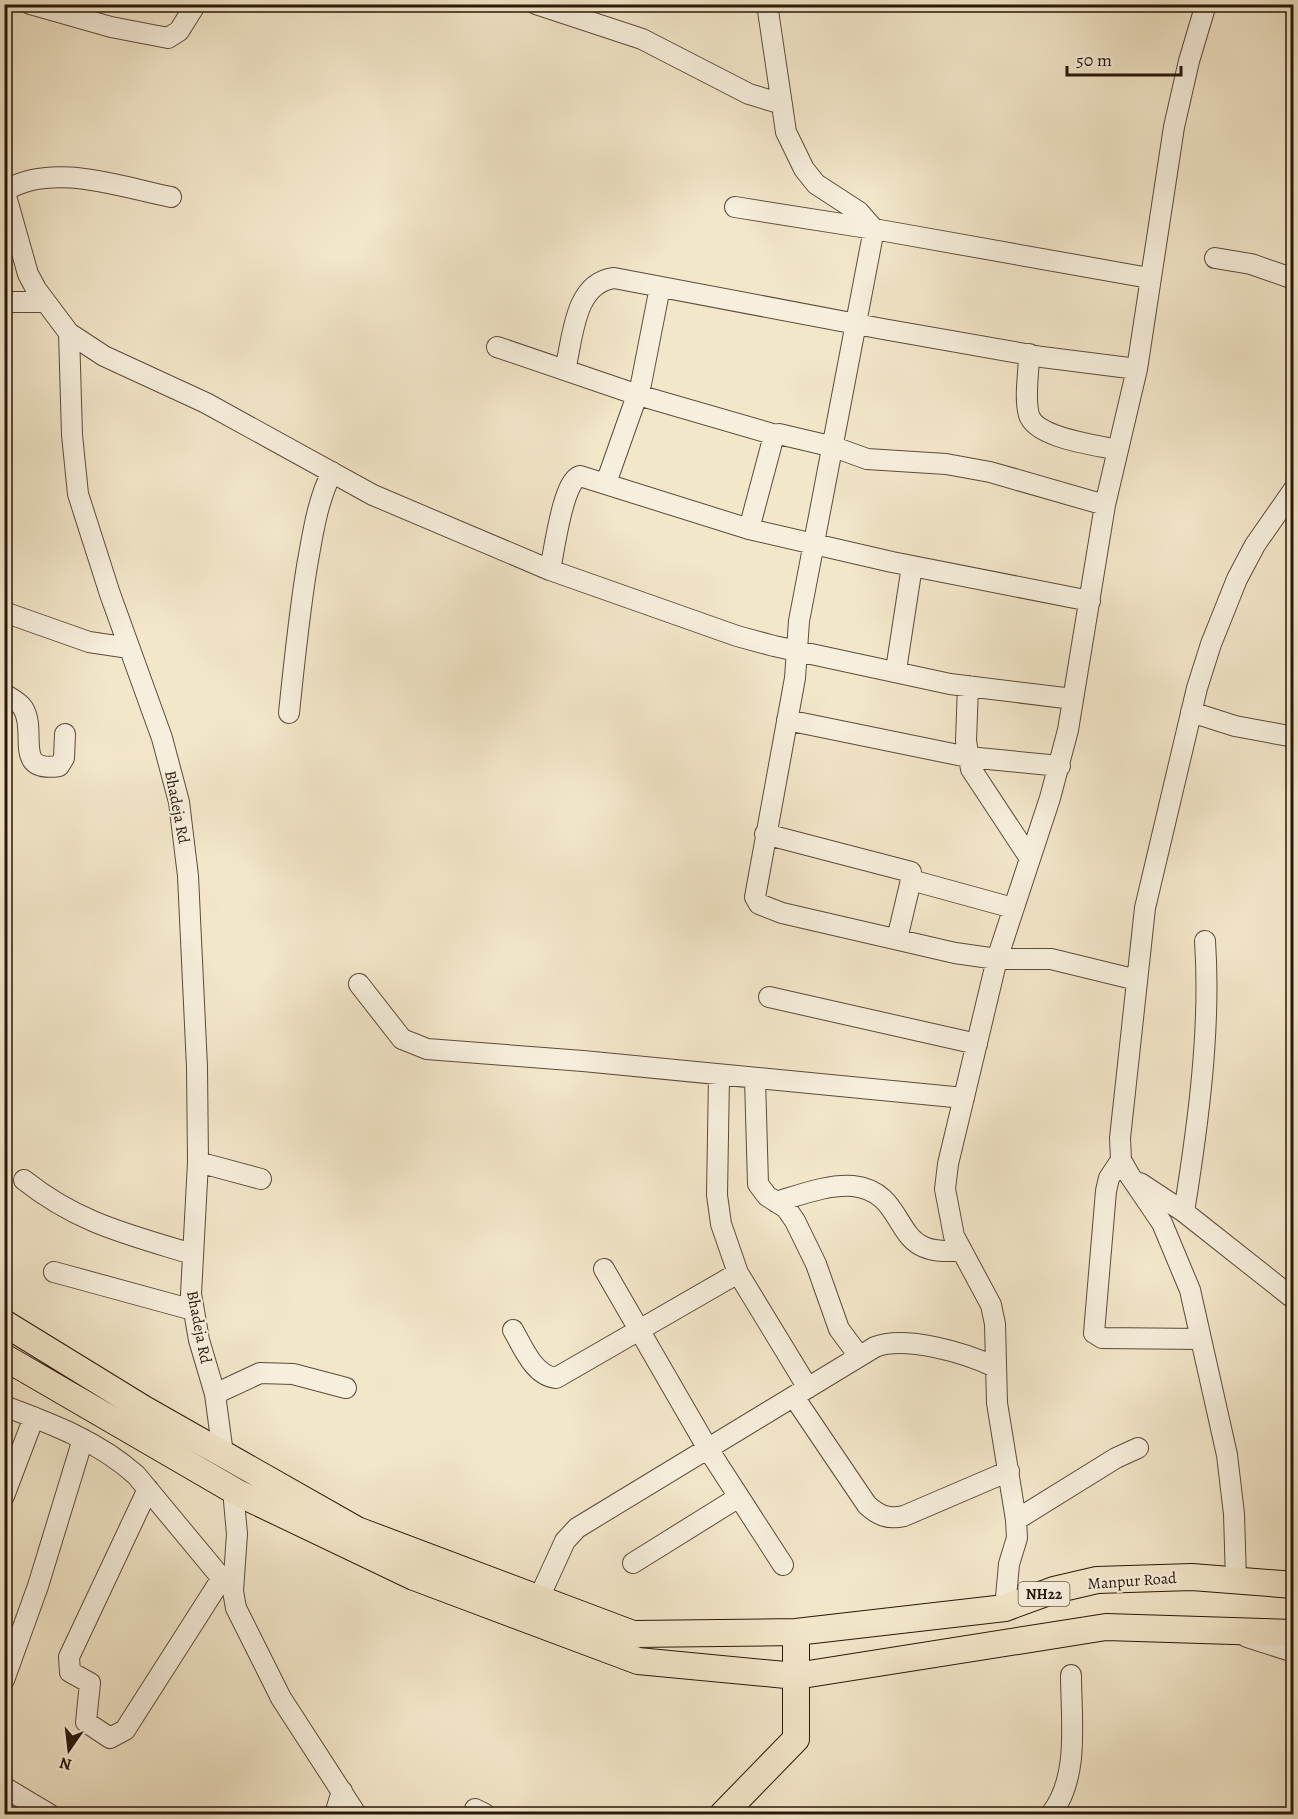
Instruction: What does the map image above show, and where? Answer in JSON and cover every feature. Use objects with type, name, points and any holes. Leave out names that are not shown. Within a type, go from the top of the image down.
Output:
[{"type":"main road","name":"Manpur Road","points":[[4,1323],[144,1409],[357,1530],[633,1634],[795,1632],[1005,1608],[1054,1590],[1097,1580],[1192,1577],[1293,1585]]},
{"type":"main road","points":[[4,1357],[233,1490],[414,1577],[638,1661],[796,1676],[1106,1628],[1293,1633]]},
{"type":"main road","points":[[723,1815],[796,1738],[795,1632]]},
{"type":"street","points":[[30,4],[111,27],[168,38],[179,31],[195,4]]},
{"type":"street","points":[[536,4],[642,39],[749,93],[782,105]]},
{"type":"street","points":[[767,4],[786,132],[804,169],[816,184],[859,212],[874,229]]},
{"type":"street","points":[[1005,1608],[1009,1564],[1017,1538],[1010,1471],[997,1403],[995,1324],[991,1305],[960,1251],[948,1213],[945,1189],[948,1164],[997,959],[1060,766],[1105,505],[1137,369],[1149,278],[1181,94],[1206,4]]},
{"type":"street","points":[[171,197],[77,179],[58,178],[27,180],[5,190],[22,258],[36,289],[69,333],[104,356],[185,392],[418,516],[550,570],[737,636],[950,684],[1073,699]]},
{"type":"street","points":[[735,207],[874,229],[1149,278]]},
{"type":"street","points":[[874,229],[799,621],[798,651],[755,897],[759,904],[782,913],[897,939],[997,959],[1051,959],[1137,980]]},
{"type":"street","points":[[1215,258],[1251,264],[1293,279]]},
{"type":"street","points":[[565,370],[577,315],[592,285],[602,279],[614,278],[857,325],[1029,354],[1137,369]]},
{"type":"street","points":[[606,483],[638,394],[660,286]]},
{"type":"street","points":[[4,302],[45,302]]},
{"type":"street","name":"Bhadeja Rd","points":[[69,333],[72,435],[78,494],[176,787],[185,845],[196,1057],[198,1162],[192,1254],[194,1310],[214,1394],[223,1454]]},
{"type":"street","points":[[497,347],[638,394],[776,435],[834,447],[867,459],[946,464],[990,472],[1105,505]]},
{"type":"street","points":[[1029,354],[1028,414],[1038,429],[1118,450]]},
{"type":"street","points":[[749,529],[776,435]]},
{"type":"street","points":[[289,713],[297,637],[313,531],[321,496],[332,472]]},
{"type":"street","points":[[550,570],[567,493],[572,480],[580,476],[749,529],[912,566],[1090,601]]},
{"type":"street","points":[[1236,1580],[1234,1514],[1227,1455],[1190,1290],[1169,1236],[1125,1168],[1120,1138],[1137,980],[1152,873],[1191,712],[1211,644],[1234,587],[1255,545],[1293,489]]},
{"type":"street","points":[[896,670],[912,566]]},
{"type":"street","points":[[4,612],[89,642],[129,648]]},
{"type":"street","points":[[968,686],[966,724],[968,757],[980,784],[1029,857]]},
{"type":"street","points":[[4,694],[23,708],[28,720],[29,754],[33,762],[38,765],[59,766],[64,758],[65,734]]},
{"type":"street","points":[[1191,712],[1235,726],[1293,737]]},
{"type":"street","points":[[787,720],[968,757],[1060,766]]},
{"type":"street","points":[[765,834],[910,872],[911,880],[897,939]]},
{"type":"street","points":[[911,880],[1014,908]]},
{"type":"street","points":[[1185,1212],[1204,1036],[1207,993],[1205,941]]},
{"type":"street","points":[[360,984],[402,1040],[417,1047],[964,1098]]},
{"type":"street","points":[[769,997],[977,1044]]},
{"type":"street","points":[[719,1076],[718,1210],[728,1248],[738,1273],[801,1393],[867,1505],[876,1513],[887,1517],[904,1516],[1010,1471]]},
{"type":"street","points":[[755,1079],[758,1184],[767,1196],[795,1221],[816,1264],[839,1329],[860,1356]]},
{"type":"street","points":[[198,1162],[261,1179]]},
{"type":"street","points":[[1125,1168],[1293,1296]]},
{"type":"street","points":[[1125,1168],[1109,1178],[1106,1191],[1094,1333],[1102,1338],[1201,1339]]},
{"type":"street","points":[[24,1179],[59,1205],[91,1222],[192,1254]]},
{"type":"street","points":[[776,1202],[841,1187],[863,1189],[876,1194],[895,1211],[908,1234],[917,1244],[926,1248],[960,1251]]},
{"type":"street","points":[[604,1269],[708,1449],[783,1565]]},
{"type":"street","points":[[54,1272],[194,1310]]},
{"type":"street","points":[[513,1330],[537,1369],[549,1378],[556,1378],[738,1273]]},
{"type":"street","points":[[538,1600],[568,1536],[886,1342],[897,1341],[969,1355],[995,1367]]},
{"type":"street","points":[[214,1394],[260,1372],[293,1374],[345,1388]]},
{"type":"street","points":[[4,1406],[83,1438],[121,1462],[148,1489],[228,1585],[269,1677],[356,1815]]},
{"type":"street","points":[[4,1496],[34,1417]]},
{"type":"street","points":[[4,1680],[39,1586],[83,1438]]},
{"type":"street","points":[[1016,1520],[1116,1458],[1138,1449]]},
{"type":"street","points":[[148,1489],[69,1657],[70,1672],[90,1683],[86,1722],[110,1738],[125,1730],[228,1585],[237,1534],[233,1490]]},
{"type":"street","points":[[633,1563],[739,1497]]},
{"type":"street","points":[[1227,1631],[1293,1652]]},
{"type":"street","points":[[1051,1815],[1062,1796],[1070,1764],[1071,1675]]},
{"type":"street","points":[[4,1787],[49,1815]]},
{"type":"street","points":[[335,1815],[342,1791]]}]
